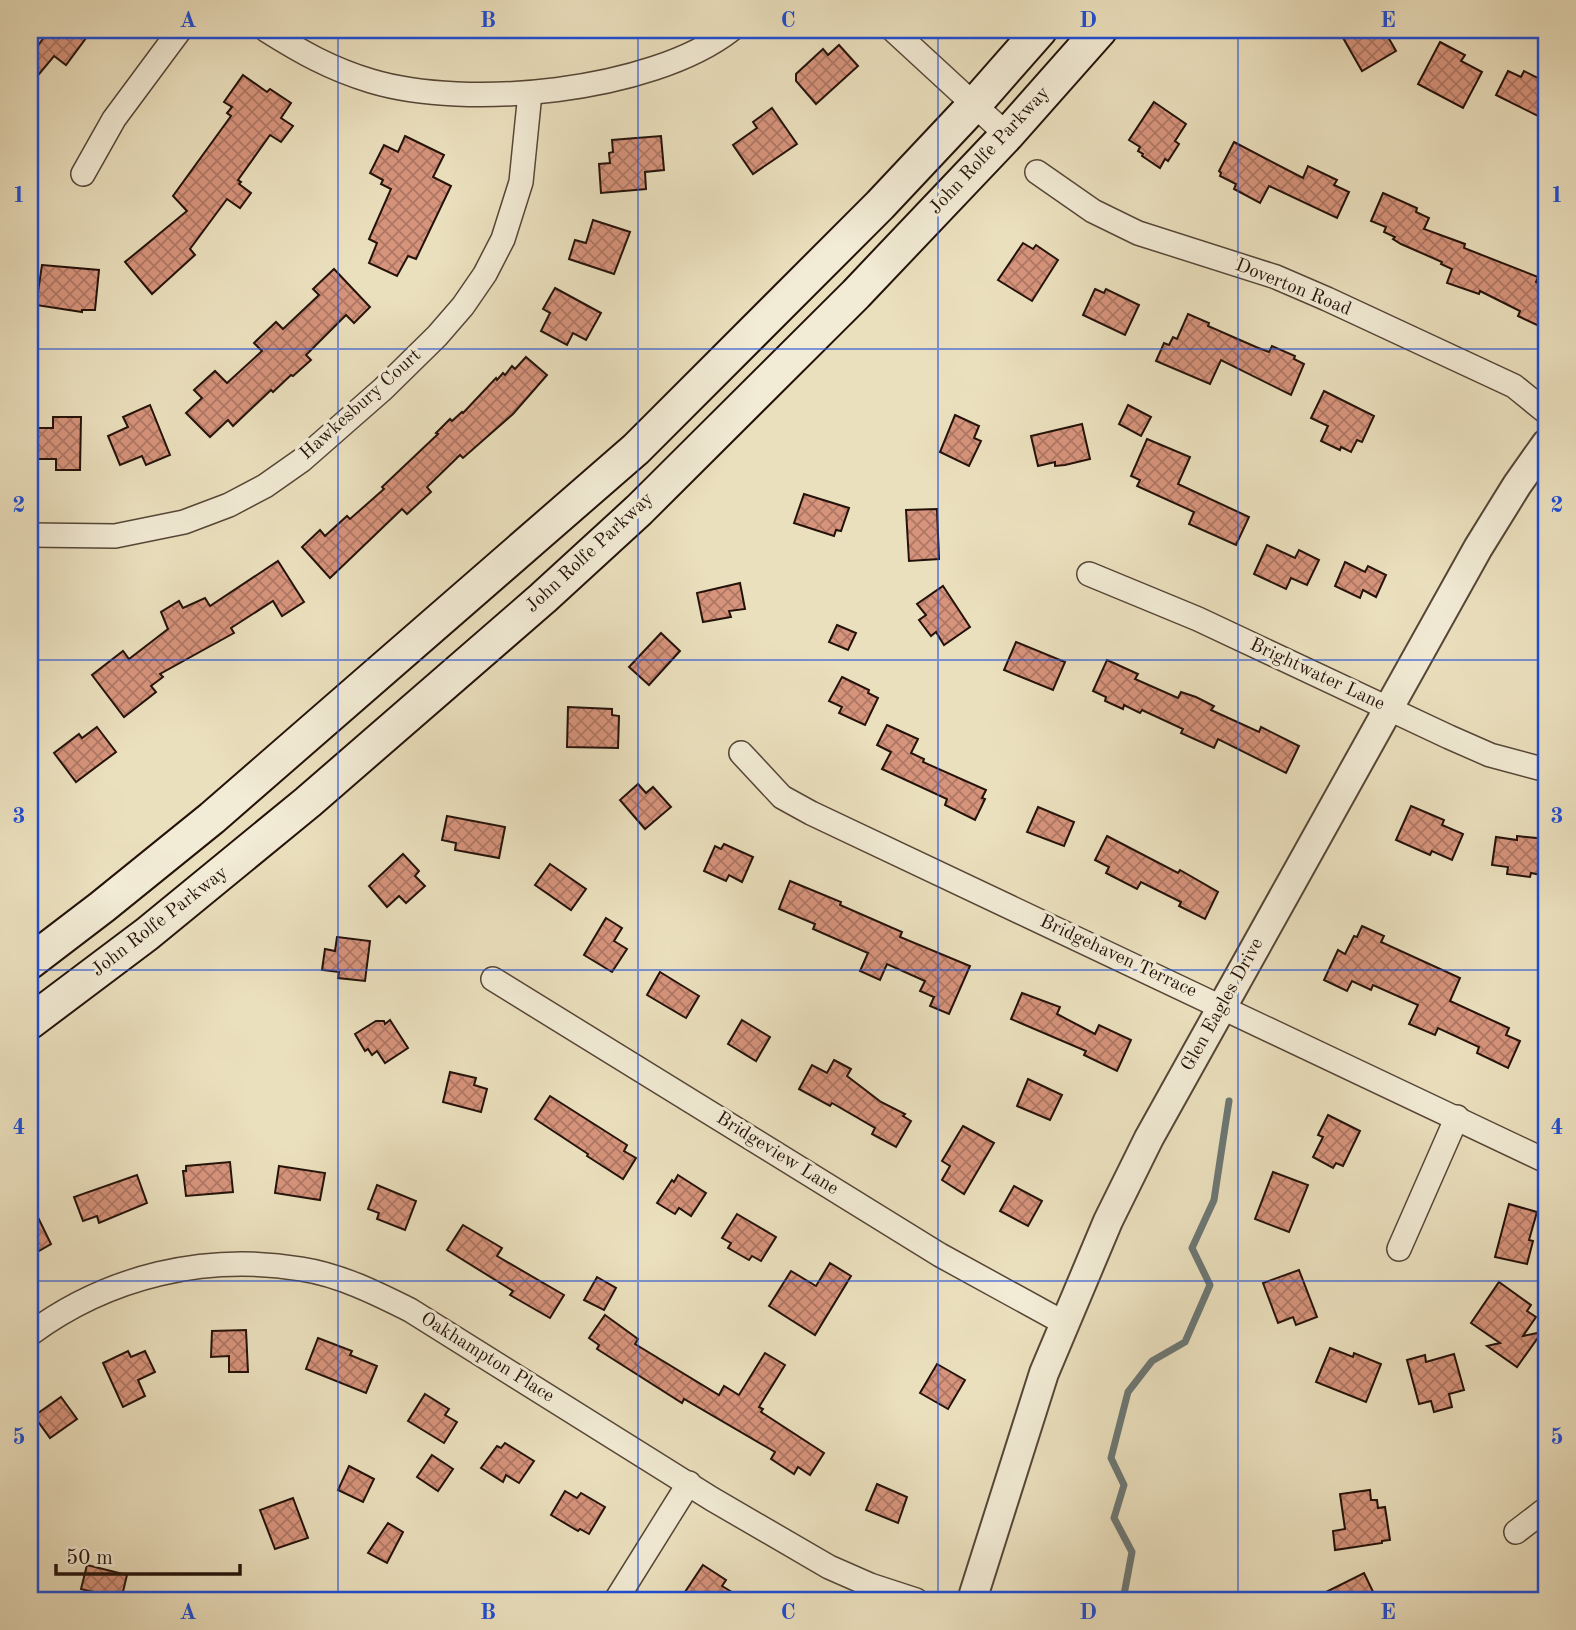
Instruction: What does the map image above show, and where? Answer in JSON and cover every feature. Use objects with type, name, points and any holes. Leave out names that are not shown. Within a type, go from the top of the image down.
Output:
[{"type":"main road","points":[[30,961],[212,818],[636,449],[880,205],[1040,30]]},
{"type":"main road","name":"John Rolfe Parkway","points":[[30,1021],[147,934],[308,802],[543,598],[639,510],[856,294],[1007,135],[1100,30]]},
{"type":"street","points":[[83,174],[114,119],[180,30]]},
{"type":"street","points":[[266,30],[315,61],[370,81],[402,89],[447,94],[530,93],[637,74],[679,59],[732,30]]},
{"type":"street","points":[[892,30],[1007,135]]},
{"type":"street","name":"Hawkesbury Court","points":[[30,535],[115,536],[184,523],[229,505],[265,486],[302,460],[437,336],[463,306],[485,274],[502,239],[521,182],[530,93]]},
{"type":"street","name":"Doverton Road","points":[[1037,172],[1093,211],[1138,233],[1276,278],[1327,299],[1514,386],[1546,412]]},
{"type":"street","name":"Glen Eagles Drive","points":[[972,1600],[1030,1412],[1064,1323],[1108,1222],[1149,1138],[1478,548],[1546,444]]},
{"type":"street","name":"Brightwater Lane","points":[[1089,573],[1198,619],[1490,755],[1546,770]]},
{"type":"street","name":"Bridgehaven Terrace","points":[[741,753],[782,797],[811,813],[1546,1161]]},
{"type":"street","name":"Bridgeview Lane","points":[[493,979],[940,1255],[1064,1323]]},
{"type":"street","points":[[1399,1249],[1457,1117]]},
{"type":"street","name":"Oakhampton Place","points":[[30,1334],[88,1298],[139,1278],[216,1264],[302,1269],[333,1277],[373,1291],[410,1310],[712,1499],[829,1567],[870,1585],[916,1600]]},
{"type":"street","points":[[616,1600],[690,1483]]},
{"type":"street","points":[[1516,1532],[1546,1509]]},
{"type":"building","points":[[49,30],[92,30],[66,65],[54,56],[30,85],[30,57]]},
{"type":"building","points":[[1352,30],[1384,30],[1396,51],[1362,71],[1342,36]]},
{"type":"building","points":[[1440,42],[1465,55],[1461,61],[1482,72],[1463,108],[1418,84]]},
{"type":"building","points":[[839,45],[858,66],[816,104],[796,81],[796,74],[823,49],[828,55]]},
{"type":"building","points":[[1508,71],[1521,77],[1524,71],[1546,82],[1546,120],[1496,95]]},
{"type":"building","points":[[243,75],[267,92],[270,89],[291,103],[281,118],[293,126],[281,142],[270,135],[238,180],[241,182],[239,184],[251,193],[240,208],[227,199],[190,249],[195,255],[152,294],[125,262],[187,211],[173,196],[231,116],[227,113],[232,107],[224,102]]},
{"type":"building","points":[[1154,102],[1186,124],[1175,141],[1179,144],[1160,168],[1142,156],[1138,151],[1140,147],[1129,140]]},
{"type":"building","points":[[772,108],[797,144],[753,174],[733,145],[757,128],[753,122]]},
{"type":"building","points":[[405,136],[444,155],[433,177],[451,186],[416,259],[408,256],[397,276],[369,263],[377,243],[369,239],[391,189],[381,184],[383,180],[370,173],[384,145],[398,152]]},
{"type":"building","points":[[661,136],[664,170],[645,172],[646,189],[601,193],[599,164],[610,163],[612,140]]},
{"type":"building","points":[[1234,142],[1303,178],[1308,166],[1337,180],[1334,185],[1349,192],[1337,218],[1269,186],[1260,203],[1234,189],[1236,184],[1220,176],[1219,171]]},
{"type":"building","points":[[1383,193],[1417,208],[1416,212],[1429,218],[1424,229],[1538,277],[1536,282],[1546,287],[1546,310],[1539,326],[1518,316],[1520,311],[1480,291],[1479,294],[1447,283],[1452,269],[1401,244],[1393,239],[1395,237],[1384,232],[1386,227],[1371,221]]},
{"type":"building","points":[[593,220],[630,232],[614,274],[569,259],[575,240],[586,243]]},
{"type":"building","points":[[1023,243],[1033,249],[1036,245],[1058,260],[1032,301],[998,280]]},
{"type":"building","points":[[42,265],[99,270],[95,310],[82,312],[36,305]]},
{"type":"building","points":[[334,269],[370,307],[354,323],[346,315],[306,355],[311,360],[273,392],[271,390],[233,426],[228,420],[210,437],[186,413],[202,398],[194,390],[215,371],[227,383],[262,351],[254,343],[276,322],[283,329],[319,295],[313,289]]},
{"type":"building","points":[[555,288],[601,313],[586,340],[573,333],[567,345],[541,331],[550,313],[543,309]]},
{"type":"building","points":[[1095,289],[1104,293],[1106,289],[1139,305],[1125,335],[1083,315]]},
{"type":"building","points":[[1188,314],[1256,347],[1269,352],[1272,346],[1295,356],[1294,359],[1304,364],[1291,395],[1221,360],[1210,384],[1156,361],[1164,343],[1169,345],[1173,337],[1177,339]]},
{"type":"building","points":[[526,357],[547,375],[513,414],[463,458],[460,455],[427,487],[431,492],[407,514],[402,509],[330,578],[302,547],[320,530],[325,536],[347,516],[350,519],[384,489],[382,487],[438,434],[436,433],[450,419],[452,421],[463,413],[496,378],[497,380],[503,373],[505,375],[512,366],[515,369]]},
{"type":"building","points":[[1324,391],[1374,416],[1362,442],[1357,440],[1351,452],[1321,441],[1328,426],[1311,418]]},
{"type":"building","points":[[150,405],[170,455],[146,465],[142,456],[120,465],[108,436],[128,427],[123,417]]},
{"type":"building","points":[[1128,405],[1151,417],[1141,436],[1119,424]]},
{"type":"building","points":[[955,415],[979,426],[974,438],[981,441],[969,466],[940,452]]},
{"type":"building","points":[[53,417],[81,417],[80,470],[56,470],[56,459],[30,459],[30,428],[53,428]]},
{"type":"building","points":[[1082,424],[1090,459],[1065,465],[1055,466],[1055,462],[1038,466],[1031,436]]},
{"type":"building","points":[[1147,439],[1190,457],[1178,484],[1249,517],[1236,545],[1189,524],[1194,512],[1137,486],[1140,480],[1131,476]]},
{"type":"building","points":[[804,494],[849,508],[841,531],[836,530],[834,536],[794,523]]},
{"type":"building","points":[[937,509],[939,559],[909,561],[906,510]]},
{"type":"building","points":[[1267,545],[1295,558],[1299,550],[1319,560],[1307,585],[1291,578],[1286,589],[1254,574]]},
{"type":"building","points":[[278,561],[304,602],[282,616],[273,601],[231,628],[234,633],[160,674],[163,677],[151,686],[156,692],[124,717],[92,675],[123,651],[129,659],[168,629],[161,612],[179,601],[183,608],[205,598],[210,606]]},
{"type":"building","points":[[1345,562],[1365,572],[1368,566],[1386,575],[1376,597],[1363,590],[1360,598],[1335,586]]},
{"type":"building","points":[[740,583],[745,609],[729,611],[731,617],[703,622],[697,593]]},
{"type":"building","points":[[943,586],[970,627],[944,645],[936,632],[931,636],[919,620],[926,615],[917,604]]},
{"type":"building","points":[[837,625],[856,633],[848,650],[829,642]]},
{"type":"building","points":[[661,633],[680,651],[649,685],[629,667]]},
{"type":"building","points":[[1016,642],[1065,662],[1053,690],[1004,670]]},
{"type":"building","points":[[1107,660],[1138,674],[1135,679],[1178,698],[1181,692],[1196,697],[1214,706],[1211,710],[1259,732],[1261,727],[1299,746],[1286,773],[1218,739],[1214,748],[1181,733],[1183,729],[1142,710],[1140,713],[1124,705],[1123,709],[1105,701],[1106,697],[1093,691]]},
{"type":"building","points":[[842,677],[869,690],[868,693],[878,698],[865,725],[839,713],[842,707],[829,701]]},
{"type":"building","points":[[568,707],[612,709],[612,715],[619,716],[618,748],[567,747]]},
{"type":"building","points":[[887,725],[918,739],[911,753],[924,759],[923,762],[986,790],[982,798],[985,799],[975,820],[945,805],[947,799],[882,769],[891,752],[877,745]]},
{"type":"building","points":[[97,727],[116,752],[76,782],[54,753],[79,734],[82,738]]},
{"type":"building","points":[[638,784],[646,793],[653,787],[671,807],[645,829],[620,800]]},
{"type":"building","points":[[1411,806],[1444,820],[1442,825],[1463,834],[1452,860],[1432,851],[1430,855],[1396,840]]},
{"type":"building","points":[[1038,807],[1074,822],[1064,846],[1027,832]]},
{"type":"building","points":[[447,816],[505,827],[499,858],[455,850],[456,843],[442,840]]},
{"type":"building","points":[[1107,836],[1178,873],[1180,870],[1218,892],[1205,919],[1179,906],[1181,902],[1141,882],[1137,889],[1106,873],[1109,867],[1095,860]]},
{"type":"building","points":[[1517,836],[1546,839],[1546,876],[1531,873],[1530,877],[1507,874],[1508,867],[1492,865],[1496,837],[1517,840]]},
{"type":"building","points":[[724,844],[753,857],[742,882],[729,875],[726,881],[704,871],[715,846],[721,849]]},
{"type":"building","points":[[403,854],[419,871],[415,876],[425,886],[406,903],[399,896],[387,907],[369,886]]},
{"type":"building","points":[[550,864],[586,889],[571,910],[535,885]]},
{"type":"building","points":[[790,881],[902,932],[900,937],[970,966],[949,1014],[930,1006],[934,997],[920,991],[925,981],[887,964],[880,980],[860,971],[868,953],[813,929],[815,924],[779,909]]},
{"type":"building","points":[[606,918],[622,928],[614,941],[627,949],[612,972],[584,955]]},
{"type":"building","points":[[1362,926],[1384,936],[1381,942],[1460,978],[1450,1001],[1509,1028],[1506,1035],[1520,1041],[1508,1068],[1477,1053],[1479,1047],[1438,1028],[1435,1035],[1409,1024],[1418,1005],[1373,985],[1371,990],[1352,981],[1347,991],[1324,980],[1338,950],[1345,954]]},
{"type":"building","points":[[337,937],[370,941],[365,981],[338,978],[339,972],[322,970],[325,949],[335,951]]},
{"type":"building","points":[[660,972],[699,996],[686,1018],[647,995]]},
{"type":"building","points":[[1022,993],[1060,1007],[1057,1014],[1095,1034],[1099,1025],[1131,1040],[1117,1071],[1084,1055],[1086,1051],[1011,1019]]},
{"type":"building","points":[[390,1020],[408,1048],[385,1063],[377,1051],[372,1055],[368,1049],[365,1051],[355,1034],[376,1021],[384,1021],[385,1024]]},
{"type":"building","points":[[742,1020],[770,1037],[756,1061],[728,1044]]},
{"type":"building","points":[[834,1060],[851,1069],[847,1076],[881,1102],[905,1114],[903,1116],[911,1121],[896,1147],[872,1134],[875,1128],[832,1103],[830,1106],[799,1089],[812,1065],[827,1073]]},
{"type":"building","points":[[450,1072],[476,1078],[474,1085],[487,1089],[481,1112],[443,1102]]},
{"type":"building","points":[[1028,1079],[1062,1095],[1050,1120],[1017,1106]]},
{"type":"building","points":[[550,1096],[627,1145],[624,1151],[636,1158],[623,1179],[535,1119]]},
{"type":"building","points":[[1328,1115],[1360,1131],[1343,1166],[1336,1163],[1333,1168],[1313,1157],[1323,1137],[1318,1135]]},
{"type":"building","points":[[963,1126],[994,1143],[964,1194],[942,1180],[950,1166],[942,1161]]},
{"type":"building","points":[[230,1162],[233,1192],[186,1196],[183,1171],[186,1171],[186,1166]]},
{"type":"building","points":[[279,1166],[325,1173],[320,1200],[275,1193]]},
{"type":"building","points":[[1273,1172],[1308,1185],[1289,1232],[1255,1219]]},
{"type":"building","points":[[137,1175],[147,1203],[99,1223],[97,1216],[83,1221],[74,1197]]},
{"type":"building","points":[[678,1175],[706,1193],[691,1216],[679,1208],[675,1214],[657,1203]]},
{"type":"building","points":[[377,1185],[416,1201],[405,1230],[377,1219],[379,1213],[368,1209]]},
{"type":"building","points":[[1014,1186],[1042,1201],[1028,1226],[1000,1211]]},
{"type":"building","points":[[30,1201],[51,1244],[30,1256]]},
{"type":"building","points":[[1509,1204],[1537,1212],[1529,1240],[1533,1241],[1527,1264],[1495,1257]]},
{"type":"building","points":[[737,1214],[776,1237],[761,1261],[752,1256],[749,1260],[728,1248],[731,1243],[722,1238]]},
{"type":"building","points":[[463,1225],[502,1248],[497,1256],[564,1295],[550,1318],[510,1295],[513,1291],[447,1250]]},
{"type":"building","points":[[830,1263],[851,1276],[815,1335],[769,1306],[791,1271],[816,1286]]},
{"type":"building","points":[[1299,1270],[1317,1317],[1296,1325],[1293,1317],[1278,1323],[1263,1283]]},
{"type":"building","points":[[597,1277],[616,1288],[604,1310],[584,1300]]},
{"type":"building","points":[[1499,1282],[1531,1305],[1527,1311],[1536,1317],[1523,1336],[1542,1332],[1517,1367],[1487,1346],[1500,1343],[1471,1323]]},
{"type":"building","points":[[605,1315],[638,1339],[635,1344],[719,1395],[724,1386],[739,1395],[765,1353],[785,1365],[759,1407],[763,1409],[761,1412],[824,1453],[810,1475],[798,1467],[794,1474],[771,1459],[775,1452],[684,1399],[682,1403],[597,1349],[599,1345],[589,1338]]},
{"type":"building","points":[[246,1330],[248,1372],[229,1372],[229,1356],[211,1357],[212,1331]]},
{"type":"building","points":[[318,1338],[352,1351],[350,1355],[377,1366],[366,1393],[306,1369]]},
{"type":"building","points":[[1330,1348],[1353,1357],[1354,1353],[1381,1364],[1366,1402],[1316,1382]]},
{"type":"building","points":[[128,1351],[131,1357],[145,1351],[155,1372],[138,1380],[145,1396],[123,1407],[103,1363]]},
{"type":"building","points":[[1454,1354],[1464,1390],[1449,1394],[1452,1407],[1434,1412],[1431,1401],[1419,1404],[1407,1360],[1425,1355],[1426,1362]]},
{"type":"building","points":[[937,1364],[965,1380],[948,1409],[920,1393]]},
{"type":"building","points":[[425,1394],[449,1409],[445,1415],[457,1422],[444,1443],[408,1421]]},
{"type":"building","points":[[61,1397],[77,1419],[50,1438],[34,1416]]},
{"type":"building","points":[[505,1443],[534,1461],[519,1483],[506,1475],[503,1482],[481,1468],[497,1446],[501,1448]]},
{"type":"building","points":[[432,1455],[453,1469],[438,1491],[417,1477]]},
{"type":"building","points":[[349,1466],[374,1479],[363,1502],[338,1490]]},
{"type":"building","points":[[877,1484],[907,1497],[898,1523],[866,1510]]},
{"type":"building","points":[[1370,1490],[1371,1500],[1377,1500],[1378,1508],[1385,1507],[1390,1540],[1335,1550],[1333,1531],[1345,1529],[1340,1494]]},
{"type":"building","points":[[565,1491],[577,1498],[581,1493],[605,1507],[589,1534],[580,1529],[578,1531],[551,1515]]},
{"type":"building","points":[[293,1498],[308,1538],[275,1549],[260,1510]]},
{"type":"building","points":[[388,1523],[403,1532],[387,1563],[368,1553]]},
{"type":"building","points":[[87,1565],[127,1575],[121,1600],[91,1600],[93,1592],[81,1589]]},
{"type":"building","points":[[703,1565],[726,1580],[722,1586],[745,1600],[698,1600],[685,1592]]},
{"type":"building","points":[[1364,1573],[1377,1600],[1310,1600]]},
{"type":"waterway","points":[[1123,1600],[1132,1552],[1114,1518],[1124,1485],[1111,1458],[1128,1392],[1152,1361],[1185,1342],[1210,1285],[1192,1248],[1214,1200],[1229,1101]]}]
